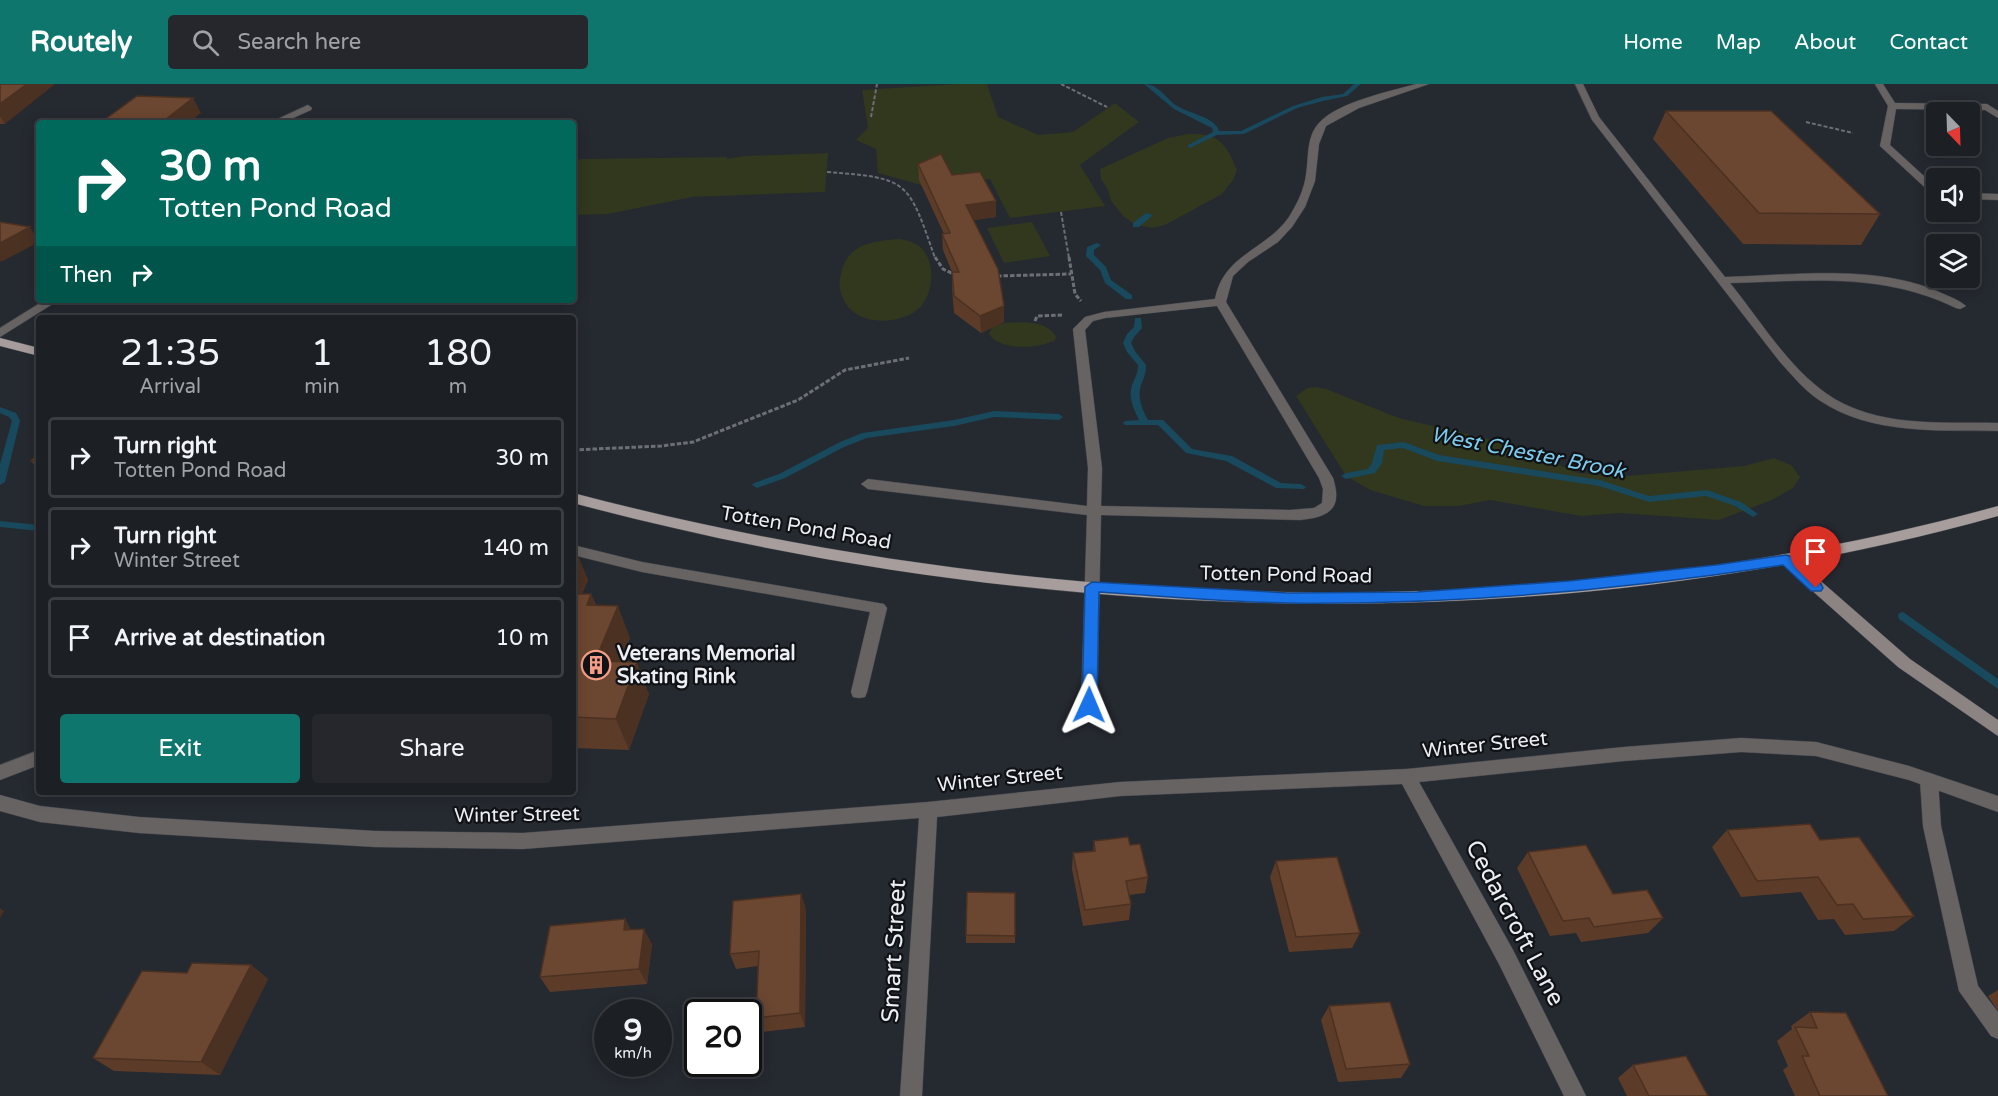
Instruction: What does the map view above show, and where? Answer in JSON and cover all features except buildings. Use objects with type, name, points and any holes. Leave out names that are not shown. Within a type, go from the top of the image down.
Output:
[{"type":"main road","points":[[0,342],[36,351]]},
{"type":"main road","name":"Totten Pond Road","points":[[576,499],[692,528],[806,552],[940,572],[1092,587],[1288,598],[1406,597],[1569,586],[1716,570],[1786,559],[1917,533],[1998,511]]},
{"type":"street","points":[[867,484],[1096,511],[1290,515],[1323,510],[1331,502],[1326,478],[1220,302],[1222,285],[1226,276],[1283,231],[1300,205],[1310,181],[1312,156],[1318,132],[1324,123],[1373,100],[1425,84]]},
{"type":"street","points":[[1579,84],[1595,118],[1796,372],[1831,402],[1855,413],[1880,420],[1930,425],[1998,427]]},
{"type":"street","points":[[1879,84],[1892,106],[1885,146],[1926,183]]},
{"type":"street","points":[[1892,106],[1987,107],[1998,115]]},
{"type":"street","points":[[281,120],[308,108]]},
{"type":"street","points":[[1980,196],[1998,196]]},
{"type":"street","points":[[1724,280],[1887,280],[1932,292],[1960,306]]},
{"type":"street","points":[[1089,705],[1096,511],[1093,438],[1079,334],[1082,325],[1089,318],[1220,302]]},
{"type":"street","points":[[0,333],[48,303]]},
{"type":"street","points":[[576,551],[658,570],[879,608],[859,692]]},
{"type":"street","points":[[1786,559],[1904,663],[1998,729]]},
{"type":"street","name":"Winter Street","points":[[0,803],[40,814],[139,825],[375,839],[523,841],[928,810],[1120,789],[1407,776],[1624,754],[1741,745],[1816,749],[1929,780],[1998,804]]},
{"type":"street","points":[[0,772],[36,759]]},
{"type":"street","name":"Cedarcroft Lane","points":[[1407,776],[1506,957],[1575,1096]]},
{"type":"street","points":[[1929,780],[1932,826],[1969,992],[1998,1029]]},
{"type":"street","name":"Smart Street","points":[[911,1096],[928,810]]},
{"type":"path","points":[[871,117],[877,84]]},
{"type":"path","points":[[1062,84],[1107,107]]},
{"type":"path","points":[[1806,122],[1853,133]]},
{"type":"path","points":[[827,172],[879,178],[901,186],[911,197],[936,261],[943,269],[960,275]]},
{"type":"path","points":[[1061,212],[1075,294],[1081,301]]},
{"type":"path","points":[[990,276],[1071,274]]},
{"type":"path","points":[[1035,321],[1037,316],[1064,315]]},
{"type":"path","points":[[576,450],[661,446],[693,442],[798,400],[845,370],[909,358]]},
{"type":"green space","points":[[987,84],[998,117],[1038,135],[1073,132],[1115,103],[1139,122],[1080,165],[1105,206],[1010,218],[990,179],[928,187],[878,173],[876,149],[856,140],[868,128],[862,90]]},
{"type":"green space","points":[[1188,134],[1207,135],[1225,146],[1237,170],[1233,180],[1222,194],[1165,225],[1152,228],[1136,225],[1124,217],[1111,201],[1108,190],[1101,179],[1100,169],[1168,138]]},
{"type":"green space","points":[[828,153],[825,192],[692,197],[608,214],[576,215],[576,160],[727,157],[727,159],[745,156]]},
{"type":"green space","points":[[1032,222],[1050,256],[1004,263],[987,228]]},
{"type":"green space","points":[[900,239],[919,246],[928,258],[931,282],[927,298],[917,310],[901,318],[883,321],[857,314],[845,303],[840,287],[840,279],[847,258],[853,251],[869,243]]},
{"type":"green space","points":[[1025,322],[1046,327],[1056,336],[1055,340],[1030,347],[1001,343],[989,334],[992,327],[1004,323]]},
{"type":"green space","points":[[1316,387],[1399,418],[1510,444],[1578,473],[1626,476],[1744,466],[1774,458],[1791,465],[1800,477],[1793,488],[1772,500],[1719,520],[1621,513],[1581,516],[1490,500],[1459,506],[1424,506],[1370,490],[1346,476],[1296,396],[1307,388]]},
{"type":"waterway","points":[[1147,84],[1176,108],[1215,127],[1216,133]]},
{"type":"waterway","points":[[1216,133],[1242,133],[1295,107],[1345,95],[1358,84]]},
{"type":"waterway","points":[[1190,146],[1216,133]]},
{"type":"waterway","points":[[1136,225],[1149,215]]},
{"type":"waterway","points":[[1097,245],[1090,249],[1090,256],[1103,269],[1108,281],[1129,297]]},
{"type":"waterway","points":[[1138,320],[1138,328],[1127,343],[1142,365],[1142,373],[1135,394],[1136,404],[1145,422]]},
{"type":"waterway","name":"West Chester Brook","points":[[0,410],[13,415],[16,421],[0,482]]},
{"type":"waterway","name":"West Chester Brook","points":[[757,485],[782,476],[865,435],[954,423],[994,414],[1059,417]]},
{"type":"waterway","name":"West Chester Brook","points":[[1128,423],[1160,422],[1189,451],[1229,458],[1279,486],[1301,487]]},
{"type":"waterway","name":"West Chester Brook","points":[[1346,476],[1372,471],[1377,463],[1380,447],[1404,445],[1437,458],[1600,483],[1649,499],[1707,493],[1738,504],[1753,514]]},
{"type":"waterway","name":"West Chester Brook","points":[[0,524],[36,528]]},
{"type":"waterway","name":"West Chester Brook","points":[[1903,616],[1998,685]]},
{"type":"place","name":"Veterans Memorial Skating Rink","points":[[596,665]]},
{"type":"route","points":[[1089,705],[1092,587],[1288,598],[1417,597],[1569,586],[1716,570],[1786,559],[1816,588]]}]
